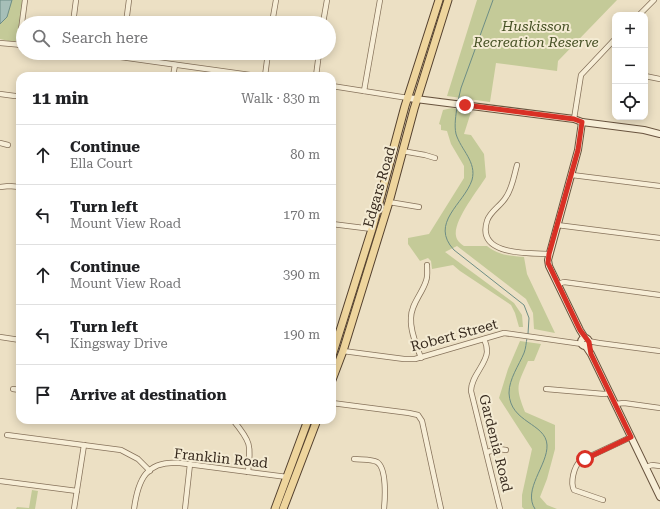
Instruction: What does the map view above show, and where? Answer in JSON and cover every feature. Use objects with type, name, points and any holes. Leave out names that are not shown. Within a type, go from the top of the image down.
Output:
[{"type":"main road","name":"Edgars Road","points":[[336,343],[372,229],[408,98],[439,0]]},
{"type":"main road","name":"Edgars Road","points":[[336,369],[389,202],[402,151],[448,0]]},
{"type":"main road","points":[[388,173],[396,175]]},
{"type":"main road","points":[[354,288],[362,290]]},
{"type":"main road","points":[[275,509],[307,424]]},
{"type":"main road","points":[[283,509],[316,424]]},
{"type":"main road","points":[[302,437],[310,440]]},
{"type":"street","points":[[24,16],[25,0]]},
{"type":"street","points":[[74,16],[76,0]]},
{"type":"street","points":[[127,16],[129,0]]},
{"type":"street","points":[[273,16],[276,0]]},
{"type":"street","points":[[324,16],[326,0]]},
{"type":"street","points":[[364,91],[380,0]]},
{"type":"street","points":[[641,12],[654,0]]},
{"type":"street","points":[[574,119],[581,76],[612,42]]},
{"type":"street","points":[[0,43],[16,45]]},
{"type":"street","points":[[148,60],[227,72]]},
{"type":"street","points":[[266,72],[267,60]]},
{"type":"street","points":[[317,72],[318,60]]},
{"type":"street","points":[[174,72],[175,65]]},
{"type":"street","points":[[648,77],[660,79]]},
{"type":"street","points":[[336,87],[408,98],[418,98],[574,119],[582,122],[644,130],[660,134]]},
{"type":"street","points":[[0,94],[15,96]]},
{"type":"street","points":[[582,122],[578,150],[572,175],[549,254],[549,266],[660,497]]},
{"type":"street","points":[[644,130],[660,130]]},
{"type":"street","points":[[0,144],[8,145]]},
{"type":"street","points":[[402,151],[425,154],[436,158]]},
{"type":"street","points":[[517,166],[506,197],[489,217],[486,226],[487,234],[491,242],[500,249],[549,254]]},
{"type":"street","points":[[572,175],[660,186]]},
{"type":"street","points":[[0,187],[16,187]]},
{"type":"street","points":[[389,202],[419,207]]},
{"type":"street","points":[[336,224],[372,229]]},
{"type":"street","points":[[557,225],[660,238]]},
{"type":"street","points":[[421,358],[412,330],[411,319],[412,308],[426,282],[427,265]]},
{"type":"street","points":[[558,284],[564,282],[660,295]]},
{"type":"street","name":"Robert Street","points":[[343,351],[404,359],[421,358],[504,333],[660,351]]},
{"type":"street","points":[[0,337],[16,339]]},
{"type":"street","name":"Gardenia Road","points":[[484,338],[487,349],[486,355],[473,380],[471,391],[500,509]]},
{"type":"street","points":[[546,389],[604,394],[610,393]]},
{"type":"street","points":[[615,404],[624,403],[660,408]]},
{"type":"street","points":[[336,404],[409,413],[418,416],[422,421],[441,509]]},
{"type":"street","points":[[236,424],[250,444],[248,472]]},
{"type":"street","points":[[6,435],[115,449],[127,452],[138,458],[150,471]]},
{"type":"street","points":[[603,500],[574,490],[572,482],[577,464],[580,461],[631,437]]},
{"type":"street","points":[[74,509],[84,445]]},
{"type":"street","points":[[487,452],[499,449],[506,450]]},
{"type":"street","points":[[354,459],[374,461],[379,464],[386,491],[384,509]]},
{"type":"street","name":"Franklin Road","points":[[134,509],[138,486],[144,477],[150,471],[166,463],[175,462],[287,477]]},
{"type":"street","points":[[185,509],[190,464]]},
{"type":"street","points":[[646,467],[652,465],[660,466]]},
{"type":"street","points":[[0,481],[77,491]]},
{"type":"green space","points":[[0,0],[23,0],[21,16],[16,16],[16,41],[13,42],[0,39]]},
{"type":"green space","name":"Huskisson Recreation Reserve","points":[[477,0],[617,0],[558,61],[557,71],[496,63],[490,102],[447,96]]},
{"type":"green space","points":[[452,108],[471,112],[464,134],[471,135],[484,154],[486,177],[458,222],[456,230],[457,239],[464,246],[487,246],[500,253],[524,257],[527,274],[555,333],[534,329],[533,313],[526,299],[457,246],[445,252],[514,303],[522,315],[523,327],[519,327],[511,305],[453,265],[432,269],[431,261],[428,258],[420,261],[408,244],[408,238],[429,234],[464,178],[464,166],[451,144],[447,131],[441,130],[441,125],[439,124],[443,110]]},
{"type":"green space","points":[[520,341],[541,344],[534,361],[528,361],[521,376],[519,391],[525,412],[555,425],[555,449],[547,479],[540,497],[547,505],[557,509],[524,509],[522,507],[522,495],[532,449],[499,398],[508,369]]},
{"type":"green space","points":[[32,490],[38,491],[35,509],[16,509],[17,507],[29,508]]},
{"type":"water","points":[[0,0],[12,0],[7,17],[0,24]]},
{"type":"waterway","points":[[458,101],[461,88],[493,0]]},
{"type":"waterway","points":[[457,107],[455,124],[456,134],[470,162],[473,174],[468,189],[447,222],[445,231],[447,240],[454,250],[524,305],[529,318],[528,334]]},
{"type":"waterway","points":[[527,338],[525,351],[512,377],[509,393],[511,403],[515,411],[541,432],[547,445],[544,461],[533,486],[532,502],[535,509]]},
{"type":"route","points":[[465,105],[574,119],[582,122],[578,150],[549,254],[548,263],[580,330],[589,342],[591,354],[631,437],[585,459]]}]
